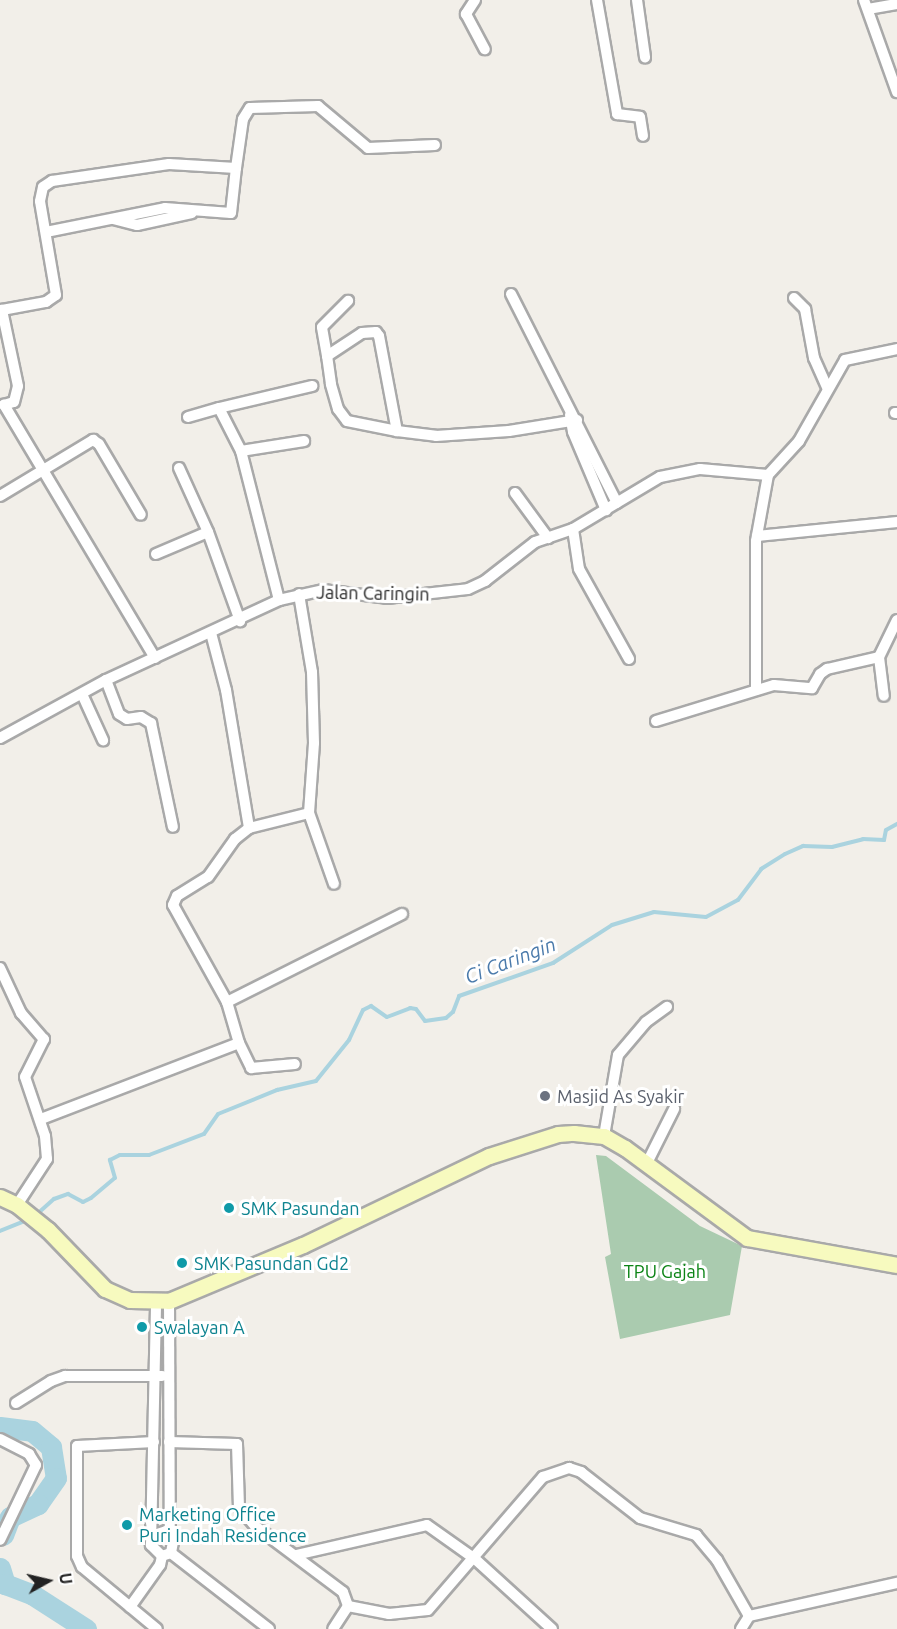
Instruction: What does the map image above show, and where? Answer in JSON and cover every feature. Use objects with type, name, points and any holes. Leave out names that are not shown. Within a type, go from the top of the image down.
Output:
[{"type":"main road","points":[[0,1197],[22,1208],[39,1222],[105,1289],[118,1297],[163,1302],[303,1245],[489,1156],[558,1134],[604,1137],[646,1165],[734,1232],[760,1243],[897,1264]]},
{"type":"street","points":[[475,0],[466,14],[485,49]]},
{"type":"street","points":[[597,0],[617,114],[640,117],[643,136]]},
{"type":"street","points":[[637,0],[645,57]]},
{"type":"street","points":[[897,4],[866,5],[897,92]]},
{"type":"street","points":[[46,232],[165,208],[228,214],[234,211],[236,168],[243,119],[250,108],[318,106],[368,148],[435,145]]},
{"type":"street","points":[[155,658],[4,405],[14,402],[18,386],[2,310],[46,302],[56,295],[40,194],[52,181],[168,164],[236,168]]},
{"type":"street","points":[[511,294],[572,419],[617,503]]},
{"type":"street","points":[[794,298],[805,309],[814,358],[827,387]]},
{"type":"street","points":[[348,301],[322,327],[338,409],[347,421],[436,436],[572,419]]},
{"type":"street","points":[[327,356],[362,333],[376,332],[397,431]]},
{"type":"street","points":[[756,690],[757,536],[768,475],[799,441],[827,387],[845,360],[897,349]]},
{"type":"street","points":[[188,417],[312,386]]},
{"type":"street","points":[[219,408],[241,451],[279,600]]},
{"type":"street","points":[[572,419],[606,510]]},
{"type":"street","points":[[0,496],[42,468],[93,440],[99,444],[141,515]]},
{"type":"street","points":[[241,451],[304,441]]},
{"type":"street","points":[[179,468],[208,532],[240,621]]},
{"type":"street","name":"Jalan Caringin","points":[[0,737],[106,680],[240,621],[279,600],[299,594],[345,590],[387,597],[468,589],[485,581],[535,542],[573,529],[660,477],[686,469],[768,475]]},
{"type":"street","points":[[515,493],[548,538]]},
{"type":"street","points":[[757,536],[897,522]]},
{"type":"street","points":[[573,529],[579,569],[629,659]]},
{"type":"street","points":[[156,554],[208,532]]},
{"type":"street","points":[[299,594],[312,672],[314,743],[309,813],[334,884]]},
{"type":"street","points":[[884,696],[879,657],[897,620]]},
{"type":"street","points":[[211,633],[226,690],[249,828]]},
{"type":"street","points":[[656,721],[774,685],[812,688],[827,669],[879,657]]},
{"type":"street","points":[[106,680],[119,714],[127,719],[141,717],[151,723],[173,827]]},
{"type":"street","points":[[82,694],[103,740]]},
{"type":"street","points":[[295,1064],[251,1068],[239,1043],[227,1002],[173,905],[177,896],[208,877],[235,839],[249,828],[309,813]]},
{"type":"street","points":[[227,1002],[402,914]]},
{"type":"street","points":[[0,968],[21,1013],[44,1039],[26,1077],[41,1119],[47,1159],[22,1208]]},
{"type":"street","points":[[604,1137],[618,1055],[646,1022],[667,1006]]},
{"type":"street","points":[[41,1119],[239,1043]]},
{"type":"street","points":[[646,1165],[674,1109]]},
{"type":"street","points":[[163,1302],[156,1375],[154,1535],[151,1545],[269,1629]]},
{"type":"street","points":[[130,1607],[176,1543],[170,1533],[170,1376],[163,1302]]},
{"type":"street","points":[[16,1403],[51,1381],[65,1376],[170,1376]]},
{"type":"street","points":[[0,1439],[29,1454],[36,1465],[0,1540]]},
{"type":"street","points":[[154,1442],[76,1448],[79,1564],[157,1629]]},
{"type":"street","points":[[169,1442],[237,1444],[239,1507],[246,1518],[343,1592],[348,1606]]},
{"type":"street","points":[[348,1606],[389,1614],[422,1613],[475,1559],[543,1477],[556,1470],[581,1472],[640,1518],[696,1535],[717,1560],[749,1616]]},
{"type":"street","points":[[297,1555],[427,1526],[475,1559],[552,1629]]},
{"type":"street","points":[[154,1535],[170,1533]]},
{"type":"street","points":[[741,1629],[749,1616],[897,1583]]},
{"type":"street","points":[[333,1629],[348,1606]]},
{"type":"green space","name":"TPU Gajah","points":[[596,1155],[606,1156],[700,1226],[742,1246],[730,1315],[620,1339],[605,1257],[611,1254]]},
{"type":"waterway","name":"Ci Caringin","points":[[36,1215],[54,1199],[68,1194],[83,1202],[91,1198],[115,1178],[110,1160],[120,1155],[149,1155],[204,1134],[218,1114],[277,1090],[316,1081],[349,1040],[363,1010],[371,1006],[387,1017],[410,1008],[416,1009],[425,1021],[446,1018],[453,1012],[459,996],[553,963],[612,925],[654,912],[706,917],[738,900],[761,869],[785,854],[803,846],[832,847],[863,839],[884,840],[886,830],[897,824]]},
{"type":"waterway","name":"Ci Caringin","points":[[0,1231],[27,1220]]},
{"type":"waterway","points":[[0,1427],[32,1431],[51,1447],[56,1478],[38,1504],[10,1517],[3,1535]]},
{"type":"waterway","points":[[0,1568],[5,1584],[33,1595],[86,1629]]},
{"type":"place","name":"Masjid As Syakir","points":[[545,1096]]},
{"type":"place","name":"SMK Pasundan","points":[[229,1208]]},
{"type":"place","name":"SMK Pasundan Gd2","points":[[182,1263]]},
{"type":"place","name":"Swalayan A","points":[[142,1327]]},
{"type":"place","name":"Marketing Office Puri Indah Residence","points":[[127,1525]]}]
